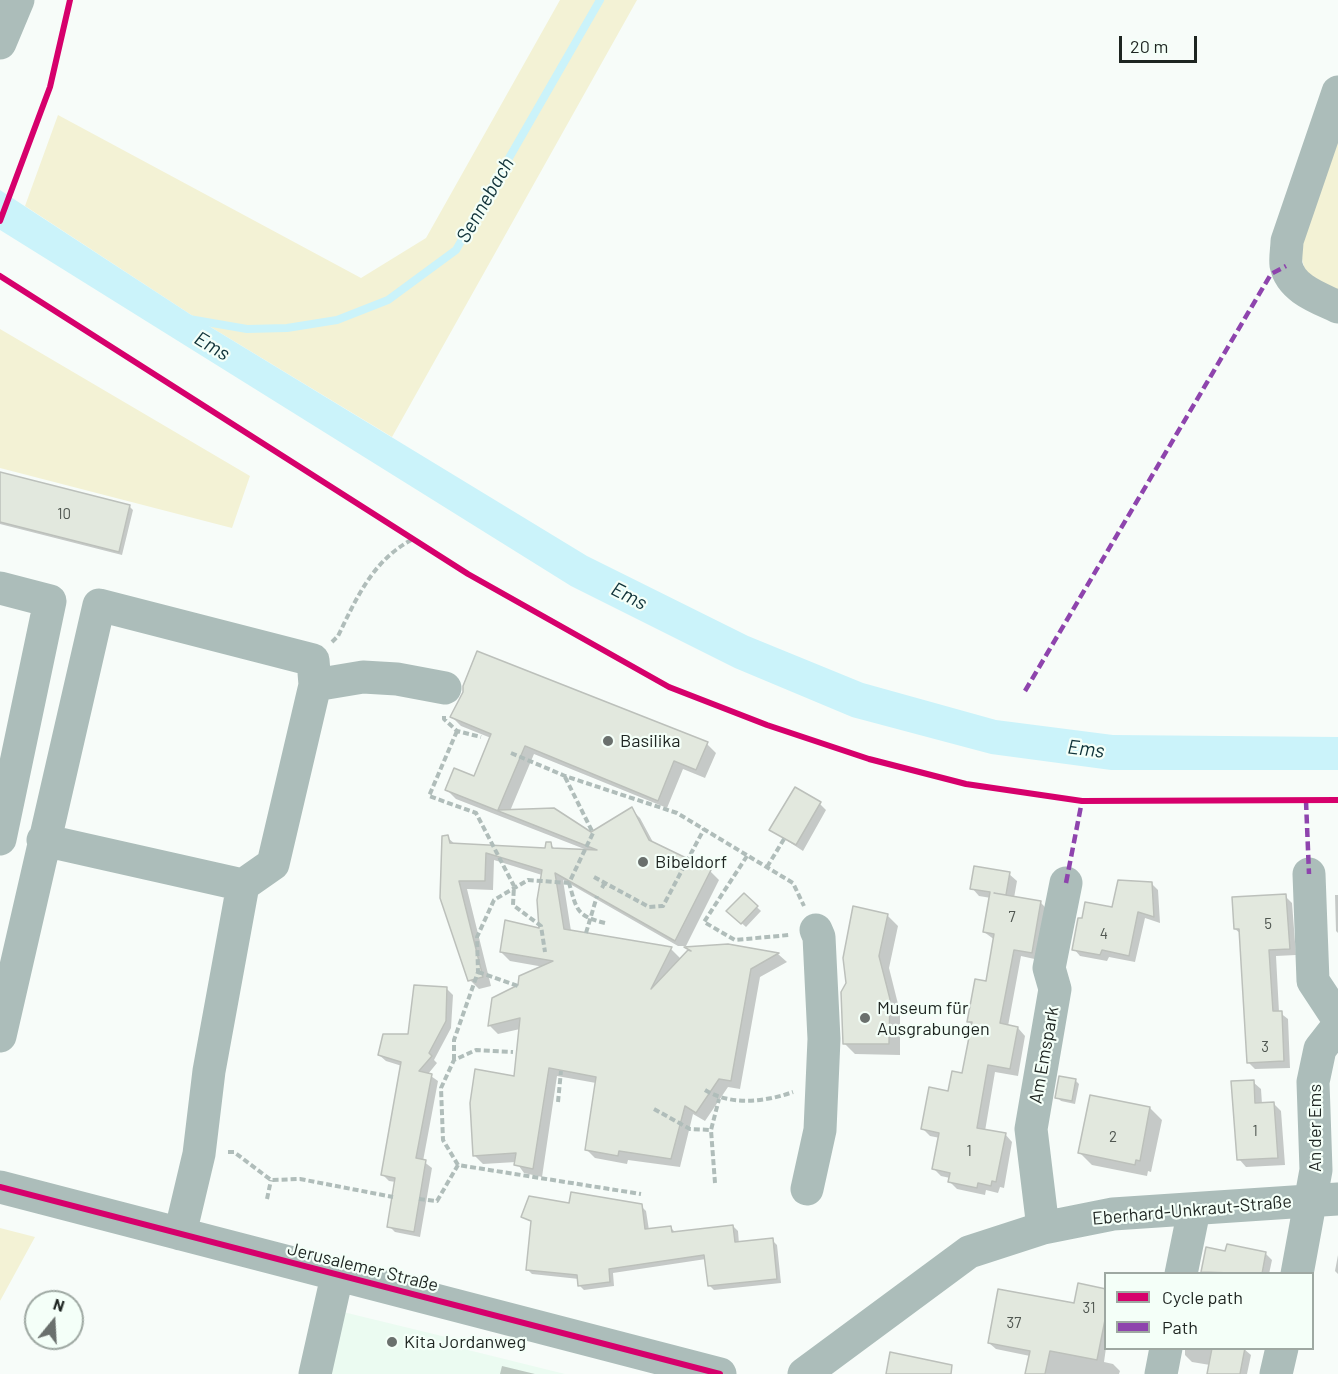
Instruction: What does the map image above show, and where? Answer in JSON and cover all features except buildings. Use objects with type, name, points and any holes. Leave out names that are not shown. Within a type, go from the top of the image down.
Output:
[{"type":"street","points":[[0,43],[18,0]]},
{"type":"street","points":[[1338,93],[1287,241],[1286,266],[1292,278],[1308,293],[1338,307]]},
{"type":"street","points":[[0,588],[50,601],[1,829]]},
{"type":"street","points":[[0,1035],[99,605],[314,672],[397,679],[445,688]]},
{"type":"street","points":[[180,1234],[199,1154],[209,1071],[243,885],[273,864],[314,672]]},
{"type":"street","points":[[44,840],[243,885]]},
{"type":"street","points":[[1309,874],[1313,981],[1338,1019]]},
{"type":"street","name":"Am Emspark","points":[[1044,1228],[1031,1129],[1055,989],[1049,968],[1066,883]]},
{"type":"street","points":[[807,1189],[820,1130],[824,1039],[819,937],[816,930]]},
{"type":"street","name":"An der Ems","points":[[1298,1272],[1325,1199],[1316,1170],[1313,1083],[1320,1049],[1338,1026]]},
{"type":"street","name":"Jerusalemer Straße","points":[[0,1187],[720,1374]]},
{"type":"street","name":"Eberhard-Unkraut-Straße","points":[[804,1374],[969,1252],[1044,1228],[1113,1214],[1325,1199]]},
{"type":"street","points":[[1181,1272],[1194,1210]]},
{"type":"street","points":[[315,1374],[337,1276]]},
{"type":"street","points":[[1161,1374],[1166,1350]]},
{"type":"street","points":[[1276,1374],[1282,1350]]},
{"type":"path","points":[[314,672],[338,636],[368,577],[395,549],[413,539]]},
{"type":"path","points":[[445,688],[444,719],[457,731],[481,737]]},
{"type":"path","points":[[457,731],[429,796],[476,813],[514,886],[513,905],[541,926],[545,952]]},
{"type":"path","points":[[511,753],[565,776],[677,813],[748,855],[793,883],[816,930],[800,934],[735,940],[704,922],[748,855]]},
{"type":"path","points":[[565,776],[593,833],[569,883],[578,911],[589,919],[605,923]]},
{"type":"path","points":[[594,877],[650,907],[663,906],[704,829]]},
{"type":"path","points":[[767,867],[784,839]]},
{"type":"path","points":[[569,883],[528,880],[514,886],[494,900],[477,937],[478,972],[454,1040],[454,1060],[441,1088],[442,1140],[458,1165],[641,1194]]},
{"type":"path","points":[[602,888],[605,882]]},
{"type":"path","points":[[586,933],[597,896]]},
{"type":"path","points":[[478,972],[518,986]]},
{"type":"path","points":[[454,1060],[476,1050],[513,1052]]},
{"type":"path","points":[[558,1102],[561,1071]]},
{"type":"path","points":[[705,1090],[719,1099],[767,1101],[793,1092],[794,1081]]},
{"type":"path","points":[[715,1183],[711,1130],[719,1099]]},
{"type":"path","points":[[654,1109],[690,1129],[711,1130]]},
{"type":"path","points":[[199,1154],[234,1152],[271,1180],[300,1179],[393,1197]]},
{"type":"path","points":[[419,1199],[437,1201],[458,1165]]},
{"type":"path","points":[[267,1199],[271,1180]]},
{"type":"shaded area","name":"Kita Jordanweg","points":[[339,1311],[446,1337],[460,1348],[565,1374],[323,1374]]},
{"type":"green space","points":[[560,0],[637,0],[392,437],[199,320],[25,206],[58,115],[361,278],[426,238]]},
{"type":"green space","points":[[1338,119],[1338,295],[1314,283],[1304,267],[1297,239]]},
{"type":"green space","points":[[0,329],[250,476],[232,528],[0,468]]},
{"type":"green space","points":[[0,1228],[35,1237],[0,1301]]},
{"type":"water","name":"Ems","points":[[0,190],[199,320],[587,556],[748,636],[863,683],[996,720],[1113,735],[1338,737],[1338,770],[1111,770],[991,754],[852,717],[735,668],[571,586],[0,230]]},
{"type":"waterway","name":"Sennebach","points":[[189,319],[247,329],[287,328],[337,320],[388,300],[456,250],[600,0]]},
{"type":"marked path","points":[[1025,691],[1271,274],[1286,266]]},
{"type":"marked path","points":[[1066,883],[1082,801]]},
{"type":"marked path","points":[[1306,801],[1309,874]]},
{"type":"cycle path","points":[[0,221],[50,87],[70,0]]},
{"type":"cycle path","points":[[0,276],[468,574],[669,687],[767,725],[869,759],[966,784],[1082,801],[1338,800]]},
{"type":"cycle path","points":[[0,1187],[720,1374]]},
{"type":"place","name":"Basilika","points":[[608,741]]},
{"type":"place","name":"Bibeldorf","points":[[643,862]]},
{"type":"place","name":"Museum für Ausgrabungen","points":[[865,1018]]},
{"type":"place","name":"Kita Jordanweg","points":[[392,1342]]}]
